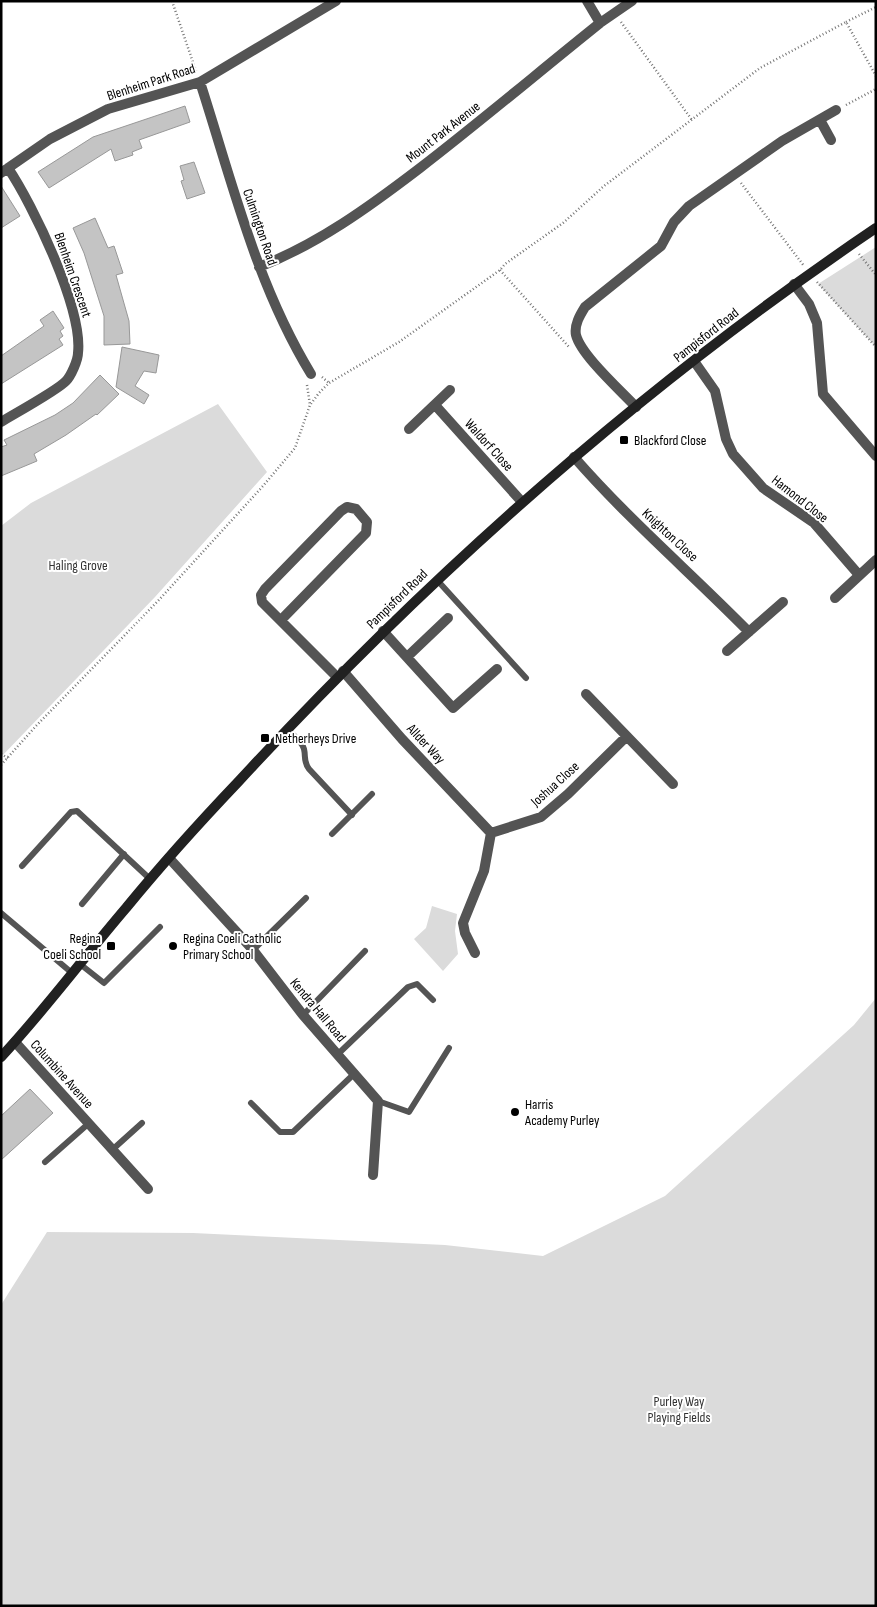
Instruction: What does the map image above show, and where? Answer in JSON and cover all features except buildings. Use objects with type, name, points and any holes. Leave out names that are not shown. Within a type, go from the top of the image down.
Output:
[{"type":"street","name":"Blenheim Park Road","points":[[5,170],[50,139],[108,109],[200,82],[336,1]]},
{"type":"street","points":[[587,1],[600,23]]},
{"type":"street","name":"Mount Park Avenue","points":[[259,267],[291,254],[341,225],[392,189],[458,139],[600,23],[632,1]]},
{"type":"street","name":"Culmington Road","points":[[200,82],[259,267],[291,340],[311,374]]},
{"type":"street","points":[[636,406],[583,350],[576,335],[577,320],[585,307],[661,246],[674,222],[689,206],[734,173],[836,110]]},
{"type":"street","points":[[820,120],[831,140]]},
{"type":"street","name":"Blenheim Crescent","points":[[1,422],[66,381],[78,354],[76,328],[64,286],[42,227],[22,188],[5,170]]},
{"type":"street","name":"Pampisford Road","points":[[1,1057],[150,879],[287,729],[383,631],[522,502],[636,406],[794,284],[876,228]]},
{"type":"street","points":[[794,284],[808,304],[817,323],[823,394],[876,456]]},
{"type":"street","name":"Hamond Close","points":[[694,361],[715,391],[726,439],[733,454],[763,488],[814,523],[859,575]]},
{"type":"street","points":[[409,429],[450,390]]},
{"type":"street","name":"Waldorf Close","points":[[435,405],[522,502]]},
{"type":"street","name":"Knighton Close","points":[[574,457],[638,526],[683,566],[749,632]]},
{"type":"street","points":[[281,620],[366,533],[368,525],[362,515],[350,507],[341,511],[265,589],[262,595],[262,602],[281,620],[340,674]]},
{"type":"street","points":[[835,598],[876,560]]},
{"type":"street","points":[[728,651],[783,602]]},
{"type":"street","points":[[406,657],[448,618]]},
{"type":"street","points":[[383,631],[453,708],[497,669]]},
{"type":"street","name":"Allder Way","points":[[340,674],[492,833]]},
{"type":"street","points":[[586,694],[673,784]]},
{"type":"street","name":"Joshua Close","points":[[492,833],[541,817],[568,794],[626,737]]},
{"type":"street","points":[[475,953],[465,933],[463,923],[484,871],[492,833]]},
{"type":"street","name":"Kendra Hall Road","points":[[169,858],[253,950],[303,1015],[378,1101]]},
{"type":"street","name":"Columbine Avenue","points":[[15,1042],[148,1189]]},
{"type":"street","points":[[373,1175],[378,1101]]},
{"type":"lane","points":[[437,580],[526,678]]},
{"type":"lane","points":[[287,729],[304,748],[304,762],[352,815]]},
{"type":"lane","points":[[332,834],[372,794]]},
{"type":"lane","points":[[22,866],[71,812],[76,811],[150,879]]},
{"type":"lane","points":[[82,904],[124,854]]},
{"type":"lane","points":[[253,950],[306,898]]},
{"type":"lane","points":[[1,913],[72,973]]},
{"type":"lane","points":[[80,964],[104,983],[160,926]]},
{"type":"lane","points":[[303,1015],[365,951]]},
{"type":"lane","points":[[338,1054],[408,987],[417,984],[433,1000]]},
{"type":"lane","points":[[378,1101],[409,1112],[450,1048]]},
{"type":"lane","points":[[251,1103],[280,1132],[293,1132],[354,1074]]},
{"type":"lane","points":[[112,1150],[142,1123]]},
{"type":"lane","name":"Columbine Avenue","points":[[45,1162],[88,1124]]},
{"type":"path","points":[[172,1],[200,82]]},
{"type":"path","points":[[1,765],[36,726],[158,601],[264,486],[295,448],[310,405],[329,383],[399,342],[500,270],[505,264],[563,223],[604,186],[760,68],[876,7]]},
{"type":"path","points":[[614,13],[692,120]]},
{"type":"path","points":[[846,22],[876,76]]},
{"type":"path","points":[[836,110],[876,89]]},
{"type":"path","points":[[734,173],[810,273],[876,347]]},
{"type":"path","points":[[852,244],[876,275]]},
{"type":"path","points":[[500,270],[567,346],[583,350]]},
{"type":"path","points":[[310,405],[306,387],[311,374]]},
{"type":"path","points":[[1,754],[8,758]]},
{"type":"green space","points":[[876,247],[876,347],[818,284]]},
{"type":"green space","name":"Haling Grove","points":[[218,404],[267,472],[155,597],[1,757],[1,526],[31,503]]},
{"type":"green space","points":[[432,906],[457,914],[455,931],[458,954],[443,971],[414,939],[426,928]]},
{"type":"green space","name":"Purley Way Playing Fields","points":[[876,998],[876,1606],[1,1606],[1,1305],[47,1232],[193,1233],[445,1245],[543,1256],[665,1196],[854,1025]]},
{"type":"place","name":"Blackford Close","points":[[624,440]]},
{"type":"place","name":"Netherheys Drive","points":[[265,738]]},
{"type":"place","name":"Regina Coeli School","points":[[111,946]]},
{"type":"place","name":"Regina Coeli Catholic Primary School","points":[[173,946]]},
{"type":"place","name":"Harris Academy Purley","points":[[515,1112]]}]
